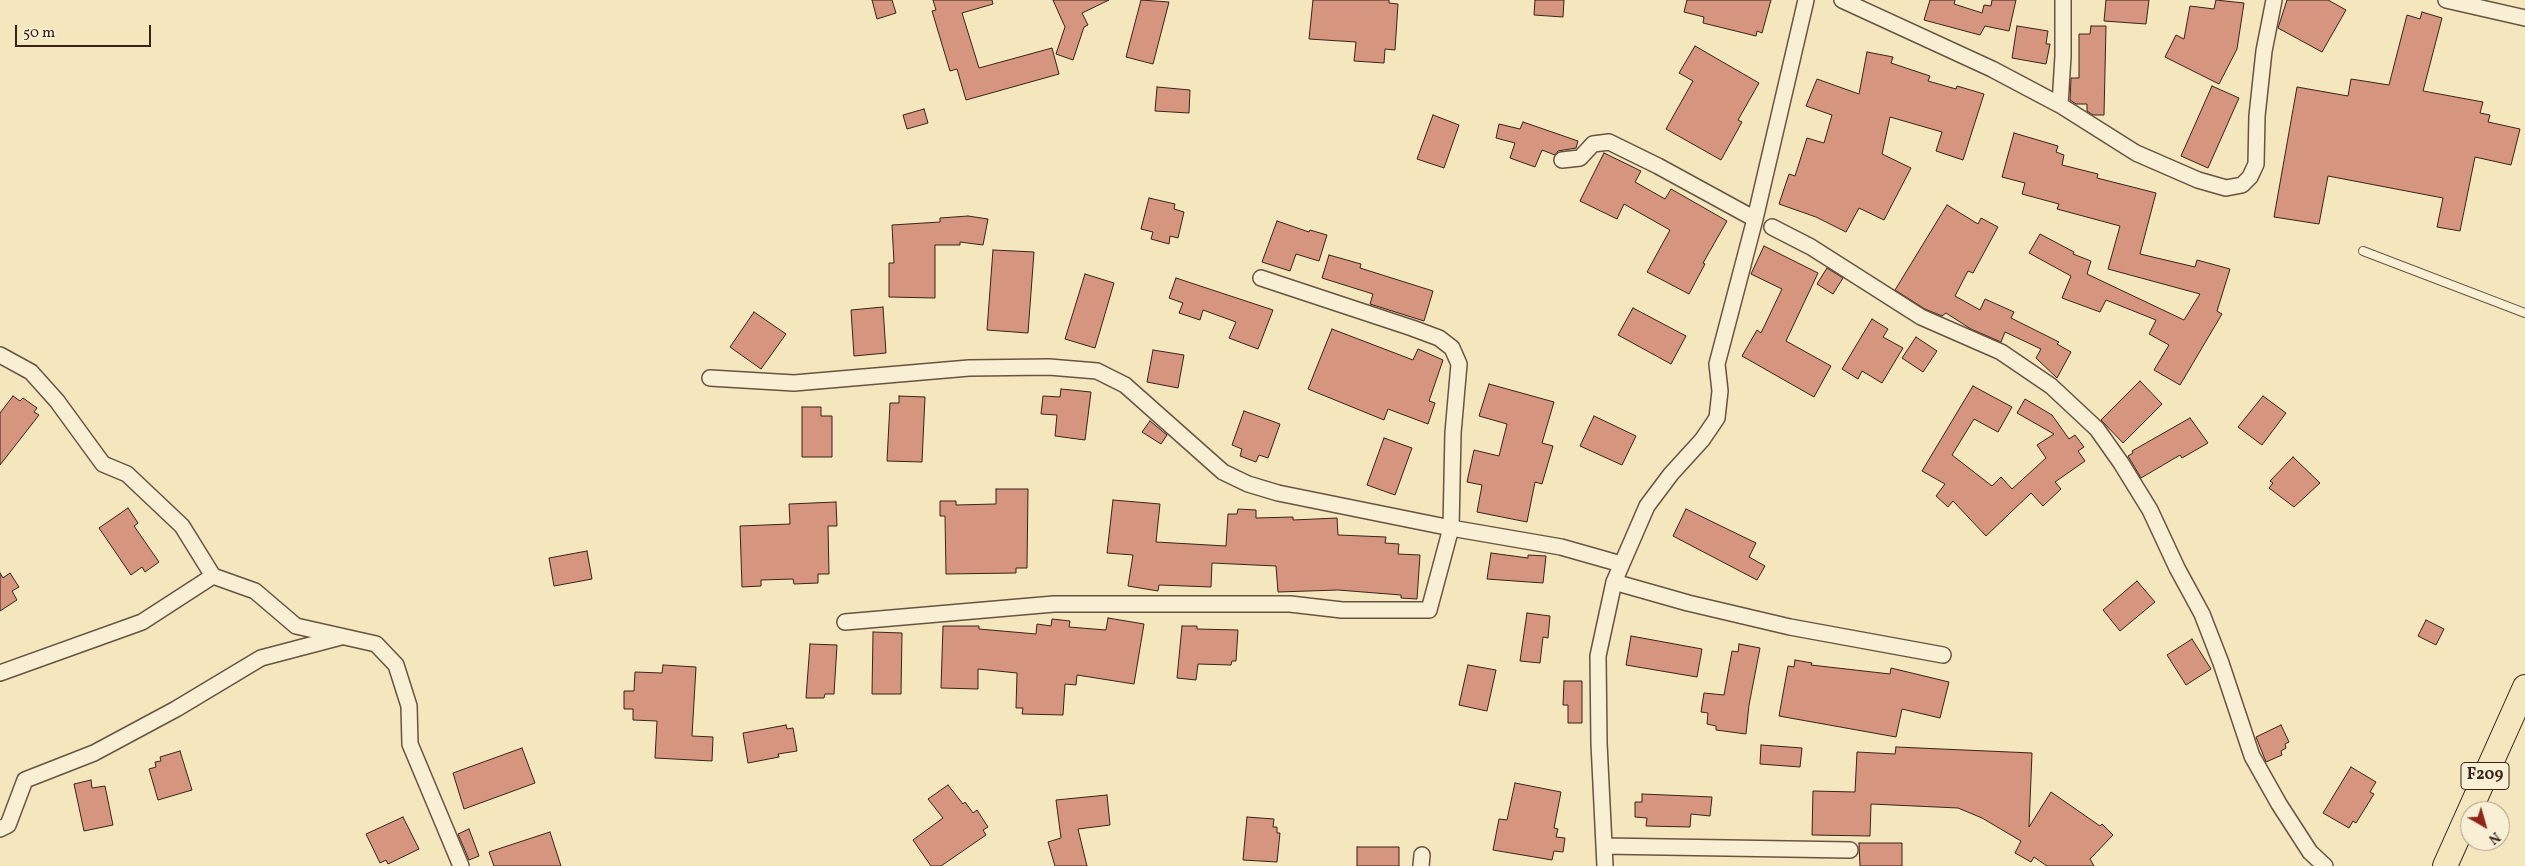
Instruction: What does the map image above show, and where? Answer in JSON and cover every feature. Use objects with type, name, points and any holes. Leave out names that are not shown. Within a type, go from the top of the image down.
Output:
[{"type":"main road","name":"F209","points":[[2445,866],[2525,687]]},
{"type":"street","points":[[1605,866],[1599,743],[1598,656],[1614,582],[1620,564],[1647,506],[1671,474],[1702,440],[1717,418],[1720,391],[1716,364],[1755,219],[1806,0]]},
{"type":"street","points":[[1842,0],[1992,69],[2060,105],[2136,153],[2198,180],[2226,188],[2242,185],[2250,177],[2256,164],[2257,116],[2264,51],[2274,0]]},
{"type":"street","points":[[2060,105],[2064,56],[2063,0]]},
{"type":"street","points":[[2446,0],[2525,18]]},
{"type":"street","points":[[1562,160],[1580,158],[1592,144],[1608,142],[1658,166],[1755,219]]},
{"type":"street","points":[[1772,227],[1812,247],[1921,317],[2000,352],[2051,386],[2097,429],[2150,510],[2177,568],[2202,614],[2221,662],[2252,756],[2279,804],[2310,852],[2325,866]]},
{"type":"street","points":[[845,622],[1054,604],[1290,604],[1342,610],[1429,610],[1451,528],[1453,433],[1459,364],[1452,348],[1439,338],[1412,328],[1261,278]]},
{"type":"street","points":[[0,355],[31,372],[57,401],[103,464],[127,474],[182,526],[213,576],[255,591],[296,626],[376,644],[396,665],[409,706],[410,744],[461,866]]},
{"type":"street","points":[[710,378],[794,383],[969,368],[1050,366],[1097,371],[1125,386],[1223,472],[1248,484],[1278,493],[1451,528],[1561,547],[1620,564]]},
{"type":"street","points":[[0,673],[142,622],[213,576]]},
{"type":"street","points":[[1614,582],[1688,603],[1790,627],[1943,655]]},
{"type":"street","points":[[0,829],[8,825],[25,780],[94,753],[169,713],[262,658],[344,637]]},
{"type":"street","points":[[1604,846],[1850,850]]},
{"type":"lane","points":[[2363,251],[2525,313]]},
{"type":"building","points":[[872,0],[892,0],[896,13],[877,19]]},
{"type":"building","points":[[933,0],[992,0],[993,4],[962,13],[979,68],[1052,48],[1059,74],[966,100],[957,69],[950,71],[932,11],[936,10]]},
{"type":"building","points":[[1053,0],[1109,0],[1082,13],[1088,25],[1084,27],[1073,60],[1056,54],[1065,27]]},
{"type":"building","points":[[1141,0],[1169,2],[1153,64],[1126,57]]},
{"type":"building","points":[[1313,0],[1389,0],[1389,3],[1398,4],[1395,50],[1385,49],[1384,63],[1354,61],[1356,42],[1309,39]]},
{"type":"building","points":[[1535,0],[1564,0],[1563,17],[1534,15]]},
{"type":"building","points":[[1687,0],[1771,0],[1762,33],[1757,31],[1756,36],[1703,23],[1704,17],[1684,12]]},
{"type":"building","points":[[1930,0],[1955,0],[1954,4],[1982,13],[1984,5],[1991,6],[1992,0],[2016,0],[2009,31],[1985,26],[1980,35],[1924,20]]},
{"type":"building","points":[[2106,0],[2149,0],[2146,24],[2104,21]]},
{"type":"building","points":[[2216,0],[2244,3],[2237,49],[2219,84],[2165,57],[2176,35],[2184,39],[2190,6],[2214,9]]},
{"type":"building","points":[[2287,0],[2328,0],[2346,10],[2322,52],[2278,28]]},
{"type":"building","points":[[2422,12],[2442,18],[2423,91],[2483,102],[2480,113],[2490,115],[2488,122],[2520,129],[2511,165],[2475,157],[2460,231],[2437,227],[2443,198],[2328,176],[2319,224],[2274,217],[2297,87],[2348,96],[2351,79],[2389,85],[2407,15],[2420,19]]},
{"type":"building","points":[[2017,26],[2048,31],[2046,44],[2050,44],[2046,64],[2012,58]]},
{"type":"building","points":[[2091,26],[2106,26],[2104,115],[2093,115],[2087,111],[2087,104],[2076,104],[2070,100],[2071,78],[2079,78],[2079,34],[2090,34]]},
{"type":"building","points":[[1695,46],[1759,83],[1738,120],[1742,122],[1721,160],[1666,129],[1693,81],[1679,73]]},
{"type":"building","points":[[1867,52],[1893,57],[1891,63],[1930,76],[1928,81],[1956,89],[1957,86],[1984,94],[1963,160],[1936,151],[1942,132],[1890,117],[1882,154],[1911,168],[1884,220],[1859,208],[1846,232],[1816,217],[1779,204],[1789,174],[1795,176],[1807,138],[1824,143],[1832,115],[1806,106],[1817,79],[1859,94]]},
{"type":"building","points":[[2212,86],[2239,98],[2208,168],[2181,156]]},
{"type":"building","points":[[1157,87],[1190,90],[1189,113],[1155,111]]},
{"type":"building","points":[[924,109],[928,123],[907,129],[903,115]]},
{"type":"building","points":[[1433,115],[1459,125],[1444,168],[1417,159]]},
{"type":"building","points":[[1523,122],[1578,141],[1576,148],[1558,151],[1555,155],[1542,150],[1535,167],[1510,158],[1515,143],[1496,138],[1499,124],[1520,129]]},
{"type":"building","points":[[2014,133],[2058,146],[2056,152],[2064,155],[2062,165],[2098,174],[2097,178],[2156,193],[2140,254],[2195,267],[2197,260],[2230,269],[2217,311],[2222,314],[2180,385],[2154,370],[2169,345],[2149,334],[2156,320],[2106,300],[2100,312],[2062,298],[2071,276],[2029,253],[2040,234],[2074,252],[2073,254],[2091,261],[2087,274],[2184,320],[2200,294],[2108,269],[2120,226],[2057,209],[2059,204],[2022,194],[2025,183],[2002,177]]},
{"type":"building","points":[[1604,153],[1641,171],[1635,182],[1665,199],[1671,189],[1727,221],[1703,263],[1705,264],[1689,294],[1647,272],[1670,230],[1624,204],[1617,219],[1580,201]]},
{"type":"building","points":[[1149,198],[1175,204],[1174,209],[1184,212],[1178,238],[1170,236],[1169,244],[1151,239],[1153,232],[1141,229]]},
{"type":"building","points":[[1947,205],[1978,224],[1981,218],[1998,227],[1973,273],[1968,271],[1955,296],[1980,310],[1985,299],[2014,312],[2011,318],[2059,342],[2057,344],[2071,352],[2057,378],[2036,358],[2041,349],[2005,332],[2001,342],[1971,329],[1946,313],[1942,316],[1925,309],[1895,290]]},
{"type":"building","points":[[968,216],[988,219],[983,245],[960,242],[960,245],[935,245],[935,298],[889,297],[889,263],[894,263],[892,225],[940,222],[940,218]]},
{"type":"building","points":[[1277,221],[1309,232],[1310,230],[1327,235],[1319,261],[1296,254],[1290,271],[1262,262]]},
{"type":"building","points":[[1764,246],[1818,273],[1786,341],[1831,366],[1814,397],[1742,356],[1757,330],[1761,333],[1782,289],[1751,274]]},
{"type":"building","points":[[993,250],[1034,252],[1028,333],[987,330]]},
{"type":"building","points":[[1329,255],[1361,264],[1360,268],[1433,291],[1424,321],[1370,304],[1373,294],[1322,278]]},
{"type":"building","points":[[1827,268],[1843,278],[1833,294],[1817,284]]},
{"type":"building","points":[[1085,274],[1114,283],[1095,348],[1065,339]]},
{"type":"building","points":[[1176,278],[1273,310],[1258,349],[1229,338],[1236,322],[1203,310],[1200,320],[1179,313],[1183,303],[1169,298]]},
{"type":"building","points":[[883,307],[886,353],[854,356],[851,310]]},
{"type":"building","points":[[1633,308],[1686,336],[1671,364],[1618,335]]},
{"type":"building","points":[[754,312],[786,334],[761,369],[730,347]]},
{"type":"building","points":[[1872,319],[1888,329],[1883,337],[1903,348],[1882,383],[1862,371],[1858,379],[1842,369]]},
{"type":"building","points":[[1332,329],[1413,360],[1418,349],[1443,360],[1429,401],[1435,403],[1428,424],[1388,409],[1384,420],[1308,389]]},
{"type":"building","points":[[1916,337],[1937,351],[1923,372],[1902,358]]},
{"type":"building","points":[[1153,350],[1184,355],[1178,388],[1147,382]]},
{"type":"building","points":[[2140,381],[2162,404],[2123,443],[2101,420]]},
{"type":"building","points":[[1489,384],[1554,402],[1542,443],[1553,446],[1542,484],[1535,482],[1527,522],[1477,512],[1482,485],[1467,482],[1474,450],[1499,456],[1507,424],[1479,416]]},
{"type":"building","points":[[1973,386],[2012,407],[1998,432],[1974,419],[1952,455],[1992,486],[2001,477],[2012,489],[2046,458],[2037,445],[2054,434],[2017,413],[2025,399],[2052,415],[2069,439],[2075,435],[2084,447],[2078,451],[2085,461],[2055,482],[2061,489],[2043,506],[2031,493],[1986,536],[1953,501],[1948,507],[1936,496],[1945,484],[1922,471]]},
{"type":"building","points":[[1061,389],[1091,392],[1085,440],[1055,436],[1057,415],[1041,414],[1043,396],[1060,397]]},
{"type":"building","points":[[13,396],[20,401],[23,398],[37,408],[34,412],[39,415],[0,465],[0,413]]},
{"type":"building","points":[[899,396],[925,397],[922,462],[887,461],[890,403],[899,403]]},
{"type":"building","points":[[2263,396],[2286,413],[2262,445],[2238,427]]},
{"type":"building","points":[[802,407],[821,407],[821,416],[832,416],[832,457],[802,457]]},
{"type":"building","points":[[1244,411],[1280,424],[1268,458],[1259,455],[1256,462],[1240,456],[1242,449],[1232,445]]},
{"type":"building","points":[[1594,416],[1636,436],[1622,465],[1580,446]]},
{"type":"building","points":[[2190,418],[2208,443],[2182,458],[2180,455],[2141,478],[2128,456],[2133,453],[2132,451]]},
{"type":"building","points":[[1150,421],[1167,435],[1161,444],[1142,432]]},
{"type":"building","points":[[1384,438],[1412,448],[1395,495],[1367,485]]},
{"type":"building","points":[[2293,457],[2320,483],[2294,507],[2269,488],[2273,483],[2270,481]]},
{"type":"building","points":[[996,489],[1028,489],[1027,568],[1016,568],[1016,573],[946,574],[945,516],[940,516],[940,501],[956,501],[956,505],[996,504]]},
{"type":"building","points":[[1113,500],[1160,504],[1156,542],[1226,546],[1228,514],[1237,514],[1238,509],[1256,510],[1256,518],[1293,517],[1293,520],[1337,518],[1338,535],[1386,537],[1385,543],[1399,544],[1398,554],[1420,555],[1417,599],[1401,598],[1401,595],[1338,590],[1278,592],[1276,566],[1212,563],[1211,587],[1159,585],[1158,591],[1128,586],[1133,555],[1107,553]]},
{"type":"building","points":[[836,502],[837,526],[828,526],[829,574],[818,574],[818,583],[794,584],[793,579],[761,580],[761,586],[742,587],[740,526],[790,524],[789,504]]},
{"type":"building","points":[[128,508],[138,523],[134,526],[159,562],[145,572],[142,567],[131,575],[99,528]]},
{"type":"building","points":[[1686,509],[1756,543],[1749,557],[1765,566],[1757,580],[1673,536]]},
{"type":"building","points":[[587,551],[592,579],[554,586],[549,558]]},
{"type":"building","points":[[1491,553],[1528,558],[1528,555],[1546,556],[1543,583],[1487,579]]},
{"type":"building","points":[[0,573],[3,578],[10,573],[19,587],[12,591],[17,600],[0,611]]},
{"type":"building","points":[[2137,581],[2155,602],[2120,631],[2103,610]]},
{"type":"building","points":[[1527,613],[1550,616],[1548,638],[1543,637],[1540,663],[1520,661]]},
{"type":"building","points":[[1108,618],[1144,624],[1134,684],[1077,675],[1076,685],[1065,684],[1063,715],[1022,714],[1023,708],[1016,708],[1017,673],[978,669],[978,689],[941,688],[943,626],[979,626],[979,629],[1036,634],[1037,624],[1051,626],[1052,619],[1070,621],[1069,627],[1106,630]]},
{"type":"building","points":[[2426,620],[2444,629],[2436,645],[2418,636]]},
{"type":"building","points":[[1182,626],[1197,626],[1197,629],[1238,630],[1236,661],[1232,661],[1231,665],[1198,664],[1196,680],[1177,678]]},
{"type":"building","points":[[873,632],[902,633],[901,694],[872,694]]},
{"type":"building","points":[[1631,636],[1702,649],[1697,677],[1626,665]]},
{"type":"building","points":[[2192,639],[2211,669],[2186,685],[2167,655]]},
{"type":"building","points":[[810,644],[837,645],[834,694],[825,694],[824,698],[806,698]]},
{"type":"building","points":[[1739,644],[1760,648],[1749,705],[1746,734],[1716,730],[1716,726],[1707,724],[1708,713],[1701,712],[1704,693],[1724,695],[1732,651],[1738,652]]},
{"type":"building","points":[[1795,660],[1812,663],[1811,665],[1890,674],[1891,668],[1949,682],[1940,718],[1902,709],[1896,737],[1779,716],[1788,666],[1794,667]]},
{"type":"building","points":[[663,665],[696,667],[692,736],[713,737],[712,761],[655,758],[657,721],[633,720],[633,709],[624,709],[624,691],[634,691],[635,672],[662,673]]},
{"type":"building","points":[[1468,665],[1496,670],[1487,711],[1459,705]]},
{"type":"building","points":[[1564,681],[1582,681],[1582,723],[1568,723],[1568,705],[1563,705]]},
{"type":"building","points":[[786,725],[787,729],[793,728],[797,751],[778,754],[779,757],[748,763],[743,733]]},
{"type":"building","points":[[2281,725],[2289,742],[2285,744],[2286,748],[2281,751],[2282,755],[2266,762],[2256,737]]},
{"type":"building","points":[[1761,745],[1802,748],[1800,767],[1760,764]]},
{"type":"building","points":[[1896,747],[2032,753],[2029,827],[2051,792],[2100,826],[2102,824],[2113,835],[2090,859],[2094,866],[2047,866],[2034,857],[2031,862],[2015,853],[2021,841],[1982,818],[1958,808],[1871,804],[1870,836],[1812,835],[1813,791],[1855,792],[1857,752],[1895,754]]},
{"type":"building","points":[[522,748],[535,783],[464,809],[453,773]]},
{"type":"building","points":[[180,751],[192,790],[158,800],[149,769],[156,767],[155,762],[161,761],[160,757]]},
{"type":"building","points":[[2351,767],[2376,782],[2370,792],[2374,794],[2356,823],[2353,821],[2349,828],[2323,813]]},
{"type":"building","points":[[91,780],[92,788],[105,786],[113,825],[84,831],[74,784]]},
{"type":"building","points":[[1515,783],[1561,792],[1554,828],[1558,829],[1556,837],[1565,838],[1563,852],[1554,851],[1552,860],[1493,850],[1499,819],[1507,820]]},
{"type":"building","points":[[948,785],[973,813],[977,810],[988,827],[983,830],[986,835],[941,866],[931,866],[913,840],[943,818],[928,799]]},
{"type":"building","points":[[1642,794],[1712,797],[1710,816],[1691,814],[1690,827],[1646,826],[1647,818],[1635,817],[1635,802],[1642,802]]},
{"type":"building","points":[[1107,795],[1110,825],[1078,829],[1087,866],[1055,866],[1048,842],[1061,838],[1056,800]]},
{"type":"building","points":[[403,817],[419,849],[388,864],[386,860],[380,863],[366,834]]},
{"type":"building","points":[[1247,817],[1274,819],[1273,827],[1277,827],[1277,833],[1280,833],[1277,862],[1243,860]]},
{"type":"building","points":[[469,829],[479,856],[469,860],[458,834]]},
{"type":"building","points":[[550,832],[561,866],[494,866],[489,852]]},
{"type":"building","points":[[1859,843],[1902,843],[1902,866],[1860,866]]},
{"type":"building","points":[[1357,847],[1399,847],[1399,866],[1357,866]]}]
